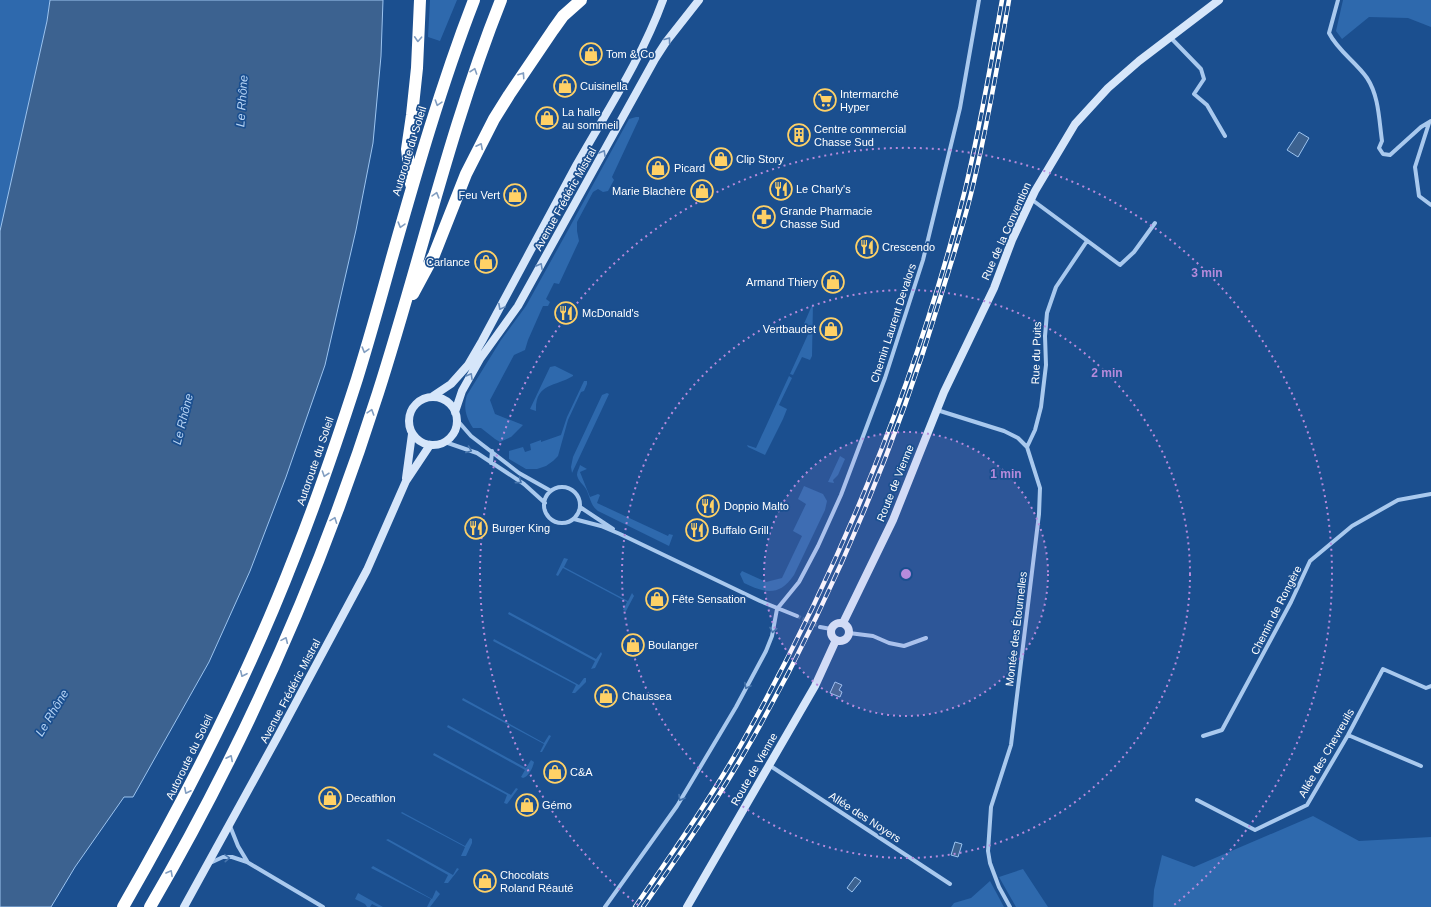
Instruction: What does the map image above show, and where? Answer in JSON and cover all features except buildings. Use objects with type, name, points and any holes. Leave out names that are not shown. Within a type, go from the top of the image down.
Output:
[{"type":"highway","points":[[412,188],[406,149],[412,115],[416,76],[420,0]]},
{"type":"highway","name":"Autoroute du Soleil","points":[[123,907],[160,841],[215,735],[295,556],[357,378],[436,106],[460,35],[474,0]]},
{"type":"highway","points":[[150,907],[203,812],[234,752],[296,616],[321,555],[343,497],[378,394],[460,112],[483,44],[501,0]]},
{"type":"highway","points":[[402,313],[434,255],[466,174],[494,119],[563,16],[581,0]]},
{"type":"main road","name":"Avenue Frédéric Mistral","points":[[433,396],[451,384],[468,365],[482,341],[576,167],[630,71],[658,14],[663,0]]},
{"type":"main road","name":"Avenue Frédéric Mistral","points":[[456,416],[462,391],[480,359],[518,306],[655,59],[666,42],[699,0]]},
{"type":"main road","name":"Rue de la Convention","points":[[944,392],[994,288],[1012,240],[1031,199],[1075,124],[1108,88],[1139,61],[1219,0]]},
{"type":"main road","name":"Route de Vienne","points":[[843,624],[893,520],[944,392]]},
{"type":"main road","points":[[433,396],[444,399],[453,406],[456,416],[456,430],[450,438],[439,444],[430,445],[421,442],[412,434],[408,423],[410,411],[417,401],[433,396]]},
{"type":"main road","name":"Avenue Frédéric Mistral","points":[[406,481],[412,434]]},
{"type":"main road","name":"Avenue Frédéric Mistral","points":[[184,907],[367,570],[406,481],[430,445]]},
{"type":"main road","points":[[837,623],[843,624],[847,627],[849,633],[844,640],[836,640],[832,637],[831,629],[837,623]]},
{"type":"main road","name":"Route de Vienne","points":[[687,907],[815,686],[836,640]]},
{"type":"street","name":"Chemin Laurent Devalors","points":[[777,608],[799,582],[836,507],[869,422],[907,314],[924,260],[960,108],[979,0]]},
{"type":"street","points":[[1338,0],[1329,33],[1334,42],[1366,78],[1374,92],[1382,141],[1379,148],[1383,154],[1390,155],[1421,127],[1430,122]]},
{"type":"street","points":[[1170,37],[1201,69],[1204,79],[1194,94],[1207,105],[1225,136]]},
{"type":"street","points":[[1430,122],[1415,167],[1419,196],[1431,205]]},
{"type":"street","points":[[1031,199],[1120,265],[1134,252],[1155,223]]},
{"type":"street","name":"Rue du Puits","points":[[1027,447],[1035,430],[1042,407],[1046,364],[1045,336],[1047,312],[1056,287],[1086,241]]},
{"type":"street","points":[[937,410],[1004,431],[1018,438],[1027,447]]},
{"type":"street","points":[[456,416],[471,436],[519,473],[551,491]]},
{"type":"street","points":[[445,442],[477,454],[524,484],[544,503],[546,512],[552,520],[556,522],[566,523],[574,519],[580,507],[578,496],[570,488],[559,487],[551,491],[544,503]]},
{"type":"street","name":"Montée des Étournelles","points":[[1010,907],[994,874],[988,851],[991,807],[1011,745],[1039,514],[1040,488],[1027,447]]},
{"type":"street","points":[[491,463],[492,451]]},
{"type":"street","name":"Chemin de Rongère","points":[[1203,736],[1222,730],[1291,602],[1310,561],[1352,526],[1398,500],[1431,494]]},
{"type":"street","points":[[580,507],[620,534]]},
{"type":"street","points":[[574,519],[601,526],[620,534],[797,616]]},
{"type":"street","points":[[605,907],[677,806],[736,707],[766,651],[772,636],[777,608]]},
{"type":"street","points":[[820,627],[831,629]]},
{"type":"street","points":[[849,633],[873,636],[889,643],[904,646],[926,638]]},
{"type":"street","name":"Allée des Chevreuils","points":[[1197,800],[1255,830],[1307,804],[1348,735],[1383,670],[1426,688],[1431,686]]},
{"type":"street","points":[[1348,735],[1421,766]]},
{"type":"street","name":"Allée des Noyers","points":[[769,765],[950,884]]},
{"type":"street","points":[[229,825],[247,862]]},
{"type":"street","points":[[208,863],[223,857],[232,856],[247,862],[323,907]]},
{"type":"shaded area","points":[[0,0],[50,0],[47,21],[0,231]]},
{"type":"shaded area","points":[[430,0],[457,0],[440,41],[428,37]]},
{"type":"shaded area","points":[[1343,0],[1431,0],[1431,27],[1408,18],[1369,17],[1342,39],[1336,31]]},
{"type":"shaded area","points":[[639,117],[639,119],[612,177],[614,180],[608,191],[603,192],[598,189],[593,192],[577,222],[579,241],[559,284],[554,283],[546,299],[550,302],[548,306],[543,306],[525,350],[514,355],[490,400],[495,414],[523,425],[511,437],[500,442],[481,428],[473,428],[466,412],[465,404],[467,395],[501,340],[526,306],[629,119]]},
{"type":"shaded area","points":[[813,303],[812,356],[810,360],[802,357],[793,375],[790,374],[810,330],[803,326]]},
{"type":"shaded area","points":[[555,366],[573,376],[547,387],[539,395],[536,411],[530,409],[550,367]]},
{"type":"shaded area","points":[[789,376],[792,378],[779,405],[787,409],[765,455],[748,447],[747,445],[756,448]]},
{"type":"shaded area","points":[[584,381],[587,381],[587,384],[584,391],[581,392],[568,420],[558,456],[546,466],[537,469],[526,469],[509,459],[509,451],[523,447],[525,452],[531,450],[530,444],[561,435],[567,417]]},
{"type":"shaded area","points":[[607,393],[609,394],[572,473],[571,467],[573,457],[602,395]]},
{"type":"shaded area","points":[[840,456],[845,459],[838,475],[833,480],[834,483],[828,482]]},
{"type":"shaded area","points":[[580,465],[587,469],[580,472],[590,497],[598,494],[600,495],[597,503],[668,536],[669,534],[673,535],[669,546],[595,509],[586,489],[579,481],[577,472]]},
{"type":"shaded area","points":[[804,486],[823,494],[827,501],[825,510],[794,575],[783,587],[771,591],[765,591],[744,583],[740,574],[742,571],[766,582],[782,578],[802,536],[793,531],[806,504],[798,499]]},
{"type":"shaded area","points":[[564,558],[568,559],[564,567],[628,601],[632,593],[634,596],[626,611],[623,610],[627,602],[563,568],[558,576],[556,575]]},
{"type":"shaded area","points":[[509,612],[596,659],[601,652],[602,654],[595,668],[591,669],[595,661],[508,614]]},
{"type":"shaded area","points":[[494,639],[579,685],[584,678],[586,678],[586,682],[575,693],[572,693],[576,685],[493,641]]},
{"type":"shaded area","points":[[463,698],[544,743],[549,735],[551,736],[542,752],[540,752],[544,744],[462,700]]},
{"type":"shaded area","points":[[448,725],[526,768],[531,760],[534,762],[531,769],[525,777],[521,777],[525,770],[447,727]]},
{"type":"shaded area","points":[[434,753],[511,795],[516,788],[518,789],[507,804],[504,803],[507,795],[433,755]]},
{"type":"shaded area","points":[[402,812],[465,846],[470,838],[472,839],[472,843],[466,856],[461,856],[465,847],[401,813]]},
{"type":"shaded area","points":[[1313,816],[1359,841],[1431,837],[1431,907],[1153,907],[1154,890],[1162,855],[1194,867]]},
{"type":"shaded area","points":[[388,839],[453,875],[457,868],[459,869],[448,883],[444,883],[448,875],[386,840]]},
{"type":"shaded area","points":[[373,866],[432,899],[436,890],[440,894],[430,907],[427,907],[431,899],[371,868]]},
{"type":"shaded area","points":[[1023,869],[1048,907],[1016,907],[999,877]]},
{"type":"shaded area","points":[[990,881],[1004,907],[951,907],[954,903],[971,898]]},
{"type":"shaded area","points":[[358,893],[383,907],[378,907],[372,904],[370,907],[367,907],[365,904],[355,899]]},
{"type":"water","name":"Le Rhône","points":[[50,0],[383,0],[381,56],[373,143],[356,230],[325,365],[286,477],[250,571],[209,662],[133,797],[124,797],[75,867],[51,907],[0,907],[0,231],[47,21]]},
{"type":"water","points":[[1299,132],[1309,138],[1298,157],[1287,150]]},
{"type":"water","points":[[835,682],[842,685],[839,690],[842,692],[840,697],[830,693]]},
{"type":"water","points":[[955,842],[962,844],[958,857],[951,855]]},
{"type":"water","points":[[855,877],[861,881],[852,892],[847,888]]},
{"type":"tunnel","points":[[797,616],[820,627]]},
{"type":"railway","points":[[635,907],[705,804],[743,741],[812,609],[872,473],[899,403],[923,333],[965,190],[976,143],[1002,0]]},
{"type":"railway","points":[[643,907],[711,807],[749,745],[806,638],[857,528],[902,414],[922,357],[965,218],[987,119],[1009,0]]},
{"type":"place","name":"Tom & Co","points":[[591,54]]},
{"type":"place","name":"Cuisinella","points":[[565,86]]},
{"type":"place","name":"Intermarché Hyper","points":[[825,100]]},
{"type":"place","name":"La halle au sommeil","points":[[547,118]]},
{"type":"place","name":"Centre commercial Chasse Sud","points":[[799,135]]},
{"type":"place","name":"Clip Story","points":[[721,159]]},
{"type":"place","name":"Picard","points":[[658,168]]},
{"type":"place","name":"Le Charly's","points":[[781,189]]},
{"type":"place","name":"Marie Blachère","points":[[702,191]]},
{"type":"place","name":"Feu Vert","points":[[515,195]]},
{"type":"place","name":"Grande Pharmacie Chasse Sud","points":[[764,217]]},
{"type":"place","name":"Crescendo","points":[[867,247]]},
{"type":"place","name":"Carlance","points":[[486,262]]},
{"type":"place","name":"Armand Thiery","points":[[833,282]]},
{"type":"place","name":"McDonald's","points":[[566,313]]},
{"type":"place","name":"Vertbaudet","points":[[831,329]]},
{"type":"place","name":"Doppio Malto","points":[[708,506]]},
{"type":"place","name":"Burger King","points":[[476,528]]},
{"type":"place","name":"Buffalo Grill","points":[[697,530]]},
{"type":"place","name":"Fête Sensation","points":[[657,599]]},
{"type":"place","name":"Boulanger","points":[[633,645]]},
{"type":"place","name":"Chaussea","points":[[606,696]]},
{"type":"place","name":"C&A","points":[[555,772]]},
{"type":"place","name":"Decathlon","points":[[330,798]]},
{"type":"place","name":"Gémo","points":[[527,805]]},
{"type":"place","name":"Chocolats Roland Réauté","points":[[485,881]]}]
